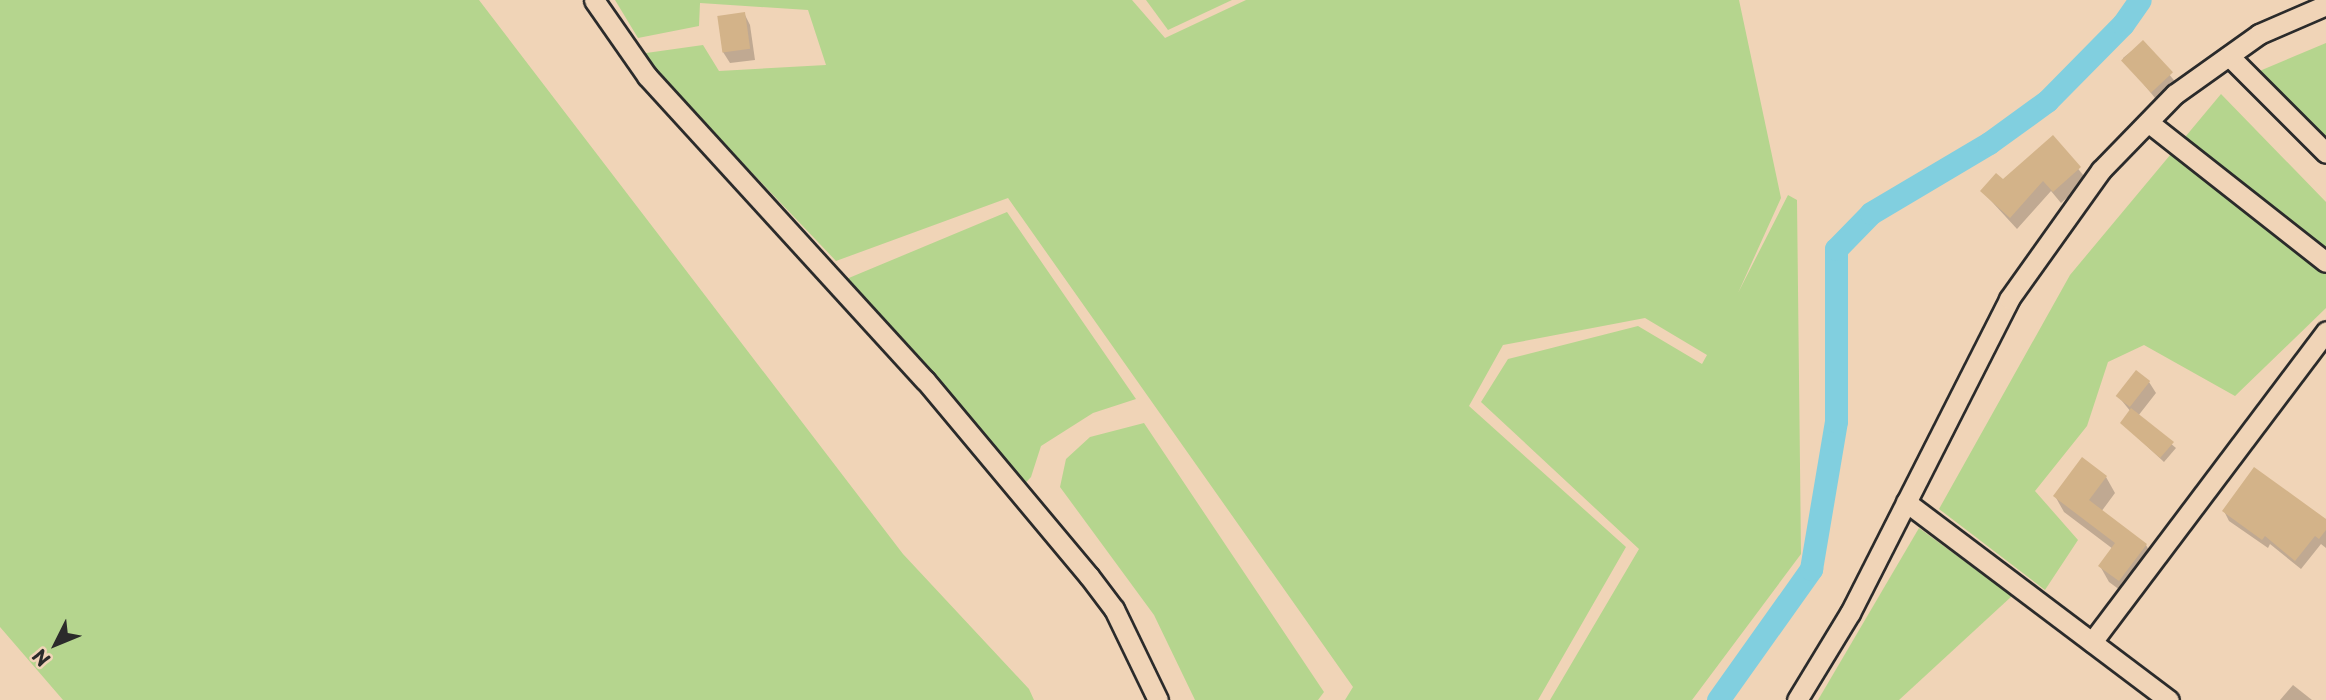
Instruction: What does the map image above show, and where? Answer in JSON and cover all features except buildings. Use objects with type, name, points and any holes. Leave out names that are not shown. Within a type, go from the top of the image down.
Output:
[{"type":"street","points":[[594,0],[647,76],[925,380],[1089,576],[1115,609],[1158,700]]},
{"type":"street","points":[[1797,700],[1850,613],[2008,299],[2101,170],[2175,94],[2259,34],[2326,5]]},
{"type":"street","points":[[2229,56],[2326,153]]},
{"type":"street","points":[[2148,122],[2326,261]]},
{"type":"street","points":[[2092,642],[2326,331]]},
{"type":"street","points":[[1906,502],[2169,700]]},
{"type":"green space","points":[[0,0],[479,0],[903,554],[1029,689],[1034,700],[63,700],[0,627]]},
{"type":"green space","points":[[615,0],[1132,0],[1165,38],[1246,0],[1739,0],[1781,198],[1738,293],[1788,195],[1797,200],[1801,554],[1692,700],[1550,700],[1639,549],[1481,402],[1508,359],[1638,326],[1702,364],[1707,355],[1645,318],[1503,345],[1469,406],[1626,547],[1538,700],[1345,700],[1353,687],[1008,198],[836,261],[639,54],[703,45],[719,71],[826,65],[808,10],[700,3],[699,26],[638,38]]},
{"type":"green space","points":[[1146,0],[1232,0],[1168,30]]},
{"type":"green space","points":[[2326,43],[2326,143],[2250,75]]},
{"type":"green space","points":[[2221,94],[2326,202],[2326,308],[2235,396],[2144,345],[2108,362],[2087,426],[2035,491],[2078,540],[2045,590],[1939,509],[2070,275]]},
{"type":"green space","points":[[1007,212],[1136,399],[1093,413],[1041,446],[1031,477],[1018,491],[844,280]]},
{"type":"green space","points":[[1144,423],[1324,692],[1318,700],[1195,700],[1154,615],[1060,487],[1066,459],[1090,437]]},
{"type":"green space","points":[[1919,528],[2012,596],[1899,700],[1818,700]]},
{"type":"waterway","points":[[1718,700],[1811,569],[1836,421],[1836,249],[1871,213],[1989,143],[2047,101],[2123,24],[2140,0]]}]
